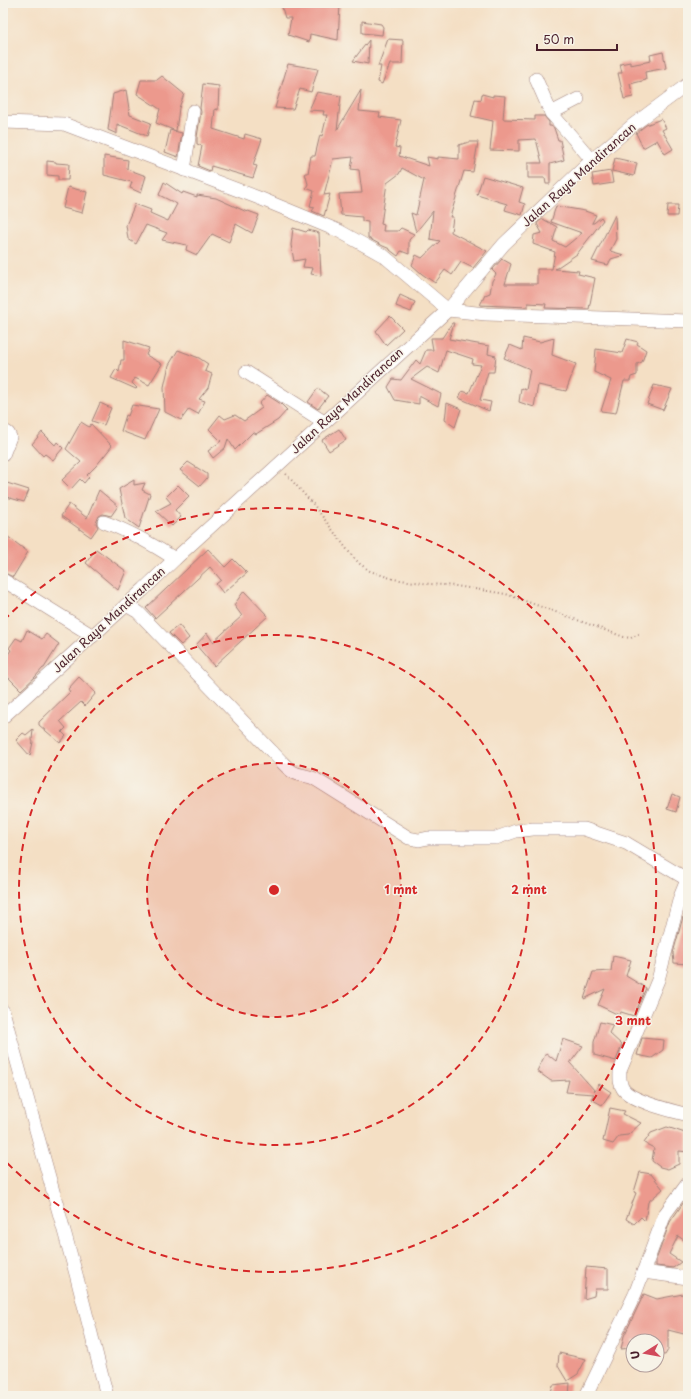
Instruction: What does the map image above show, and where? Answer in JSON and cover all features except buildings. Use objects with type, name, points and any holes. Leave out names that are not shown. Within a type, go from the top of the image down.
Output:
[{"type":"street","points":[[536,79],[551,113],[592,160]]},
{"type":"street","name":"Jalan Raya Mandirancan","points":[[3,716],[448,310],[504,244],[592,160],[633,125],[688,84]]},
{"type":"street","points":[[551,113],[578,99]]},
{"type":"street","points":[[184,170],[193,111]]},
{"type":"street","points":[[3,122],[64,124],[339,231],[384,256],[448,310],[486,314],[688,321]]},
{"type":"street","points":[[246,372],[324,422]]},
{"type":"street","points":[[3,430],[8,433],[10,437],[8,446],[3,455]]},
{"type":"street","points":[[104,522],[124,530],[159,548],[175,559]]},
{"type":"street","points":[[3,580],[92,636]]},
{"type":"street","points":[[126,605],[138,612],[292,772],[315,779],[409,838],[419,840],[428,838],[496,838],[516,831],[533,829],[584,829],[626,843],[687,880],[680,897],[658,980],[620,1071],[620,1082],[624,1090],[632,1097],[688,1115]]},
{"type":"street","points":[[3,1011],[76,1274],[107,1396]]},
{"type":"street","points":[[586,1396],[635,1294],[665,1214],[688,1183]]},
{"type":"street","points":[[643,1272],[688,1278]]},
{"type":"path","points":[[278,465],[313,504],[352,556],[360,564],[370,570],[393,579],[456,586],[506,594],[624,637],[631,638],[639,634]]}]
